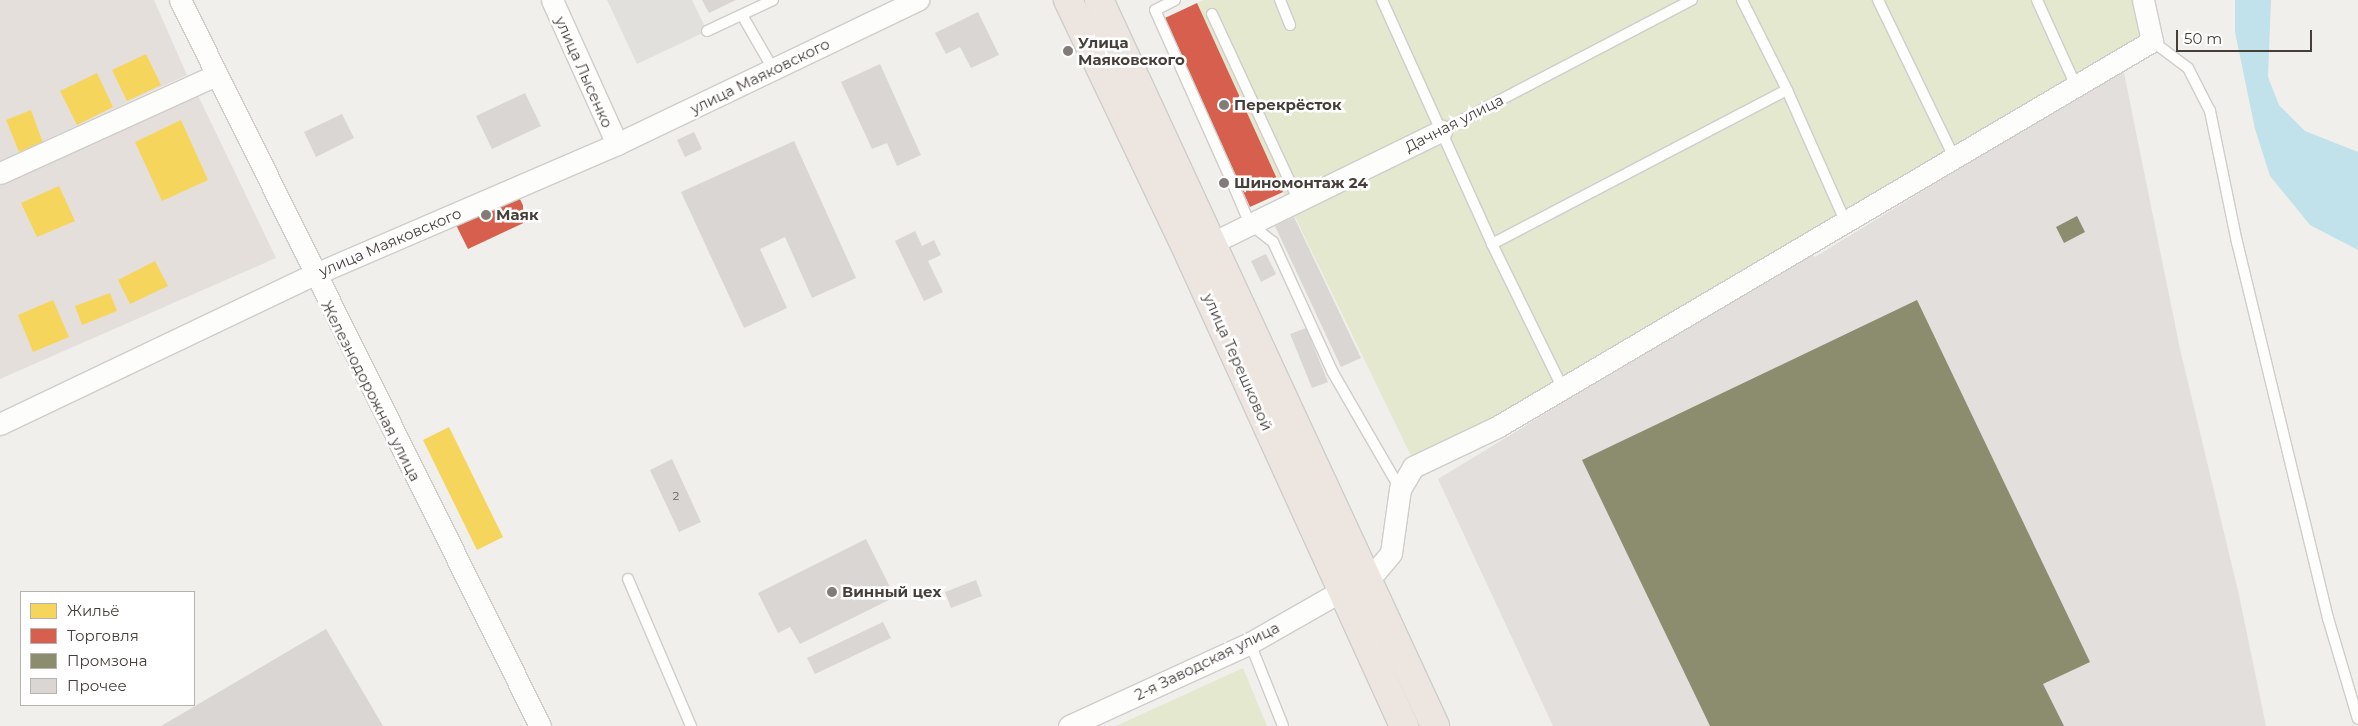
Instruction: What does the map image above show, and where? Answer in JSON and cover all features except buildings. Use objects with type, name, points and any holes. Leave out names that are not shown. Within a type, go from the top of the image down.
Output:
[{"type":"highway","name":"улица Терешковой","points":[[1068,0],[1193,263],[1404,726]]},
{"type":"highway","name":"улица Терешковой","points":[[1099,0],[1214,242],[1435,726]]},
{"type":"street","name":"Железнодорожная улица","points":[[180,0],[313,275],[540,726]]},
{"type":"street","name":"улица Лысенко","points":[[552,0],[617,144]]},
{"type":"street","name":"улица Маяковского","points":[[0,424],[313,275],[617,144],[918,0]]},
{"type":"street","points":[[1400,489],[1413,467],[1497,427],[1563,389],[2152,41],[2143,0]]},
{"type":"street","points":[[0,173],[216,75]]},
{"type":"street","name":"Дачная улица","points":[[1214,242],[1441,131]]},
{"type":"street","name":"2-я Заводская улица","points":[[1069,726],[1250,643],[1367,577],[1391,553],[1400,489]]},
{"type":"lane","points":[[707,31],[773,0]]},
{"type":"lane","points":[[1175,0],[1154,5],[1250,224],[1273,242],[1332,370],[1400,489]]},
{"type":"lane","points":[[1280,0],[1290,25]]},
{"type":"lane","points":[[1382,0],[1492,244],[1563,389]]},
{"type":"lane","name":"Дачная улица","points":[[1441,131],[1692,0]]},
{"type":"lane","points":[[1742,0],[1787,90],[1846,223]]},
{"type":"lane","points":[[1878,0],[1954,157]]},
{"type":"lane","points":[[2037,0],[2076,86]]},
{"type":"lane","points":[[1212,14],[1299,201]]},
{"type":"lane","points":[[742,15],[773,69]]},
{"type":"lane","points":[[2152,41],[2188,68],[2210,111],[2237,242],[2328,618],[2358,719]]},
{"type":"lane","points":[[1492,244],[1787,90]]},
{"type":"lane","points":[[628,579],[691,726]]},
{"type":"lane","points":[[1250,643],[1283,726]]},
{"type":"shaded area","points":[[0,0],[154,0],[187,75],[0,161]]},
{"type":"shaded area","points":[[607,0],[692,0],[707,31],[637,64]]},
{"type":"shaded area","points":[[2123,68],[2180,349],[2239,595],[2266,726],[1553,726],[1438,479],[1809,253],[1815,257]]},
{"type":"shaded area","points":[[195,89],[276,258],[0,379],[0,181]]},
{"type":"green space","points":[[1204,0],[2135,0],[2144,35],[1524,403],[1413,460],[1283,192],[1197,3]]},
{"type":"green space","points":[[1243,668],[1267,726],[1116,726]]},
{"type":"water","points":[[2235,0],[2271,0],[2268,77],[2279,105],[2305,131],[2358,152],[2358,250],[2310,225],[2270,176],[2255,129],[2235,32]]},
{"type":"place","name":"Улица Маяковского","points":[[1068,51]]},
{"type":"place","name":"Перекрёсток","points":[[1224,105]]},
{"type":"place","name":"Шиномонтаж 24","points":[[1224,183]]},
{"type":"place","name":"Маяк","points":[[486,215]]},
{"type":"place","name":"Винный цех","points":[[832,592]]}]
